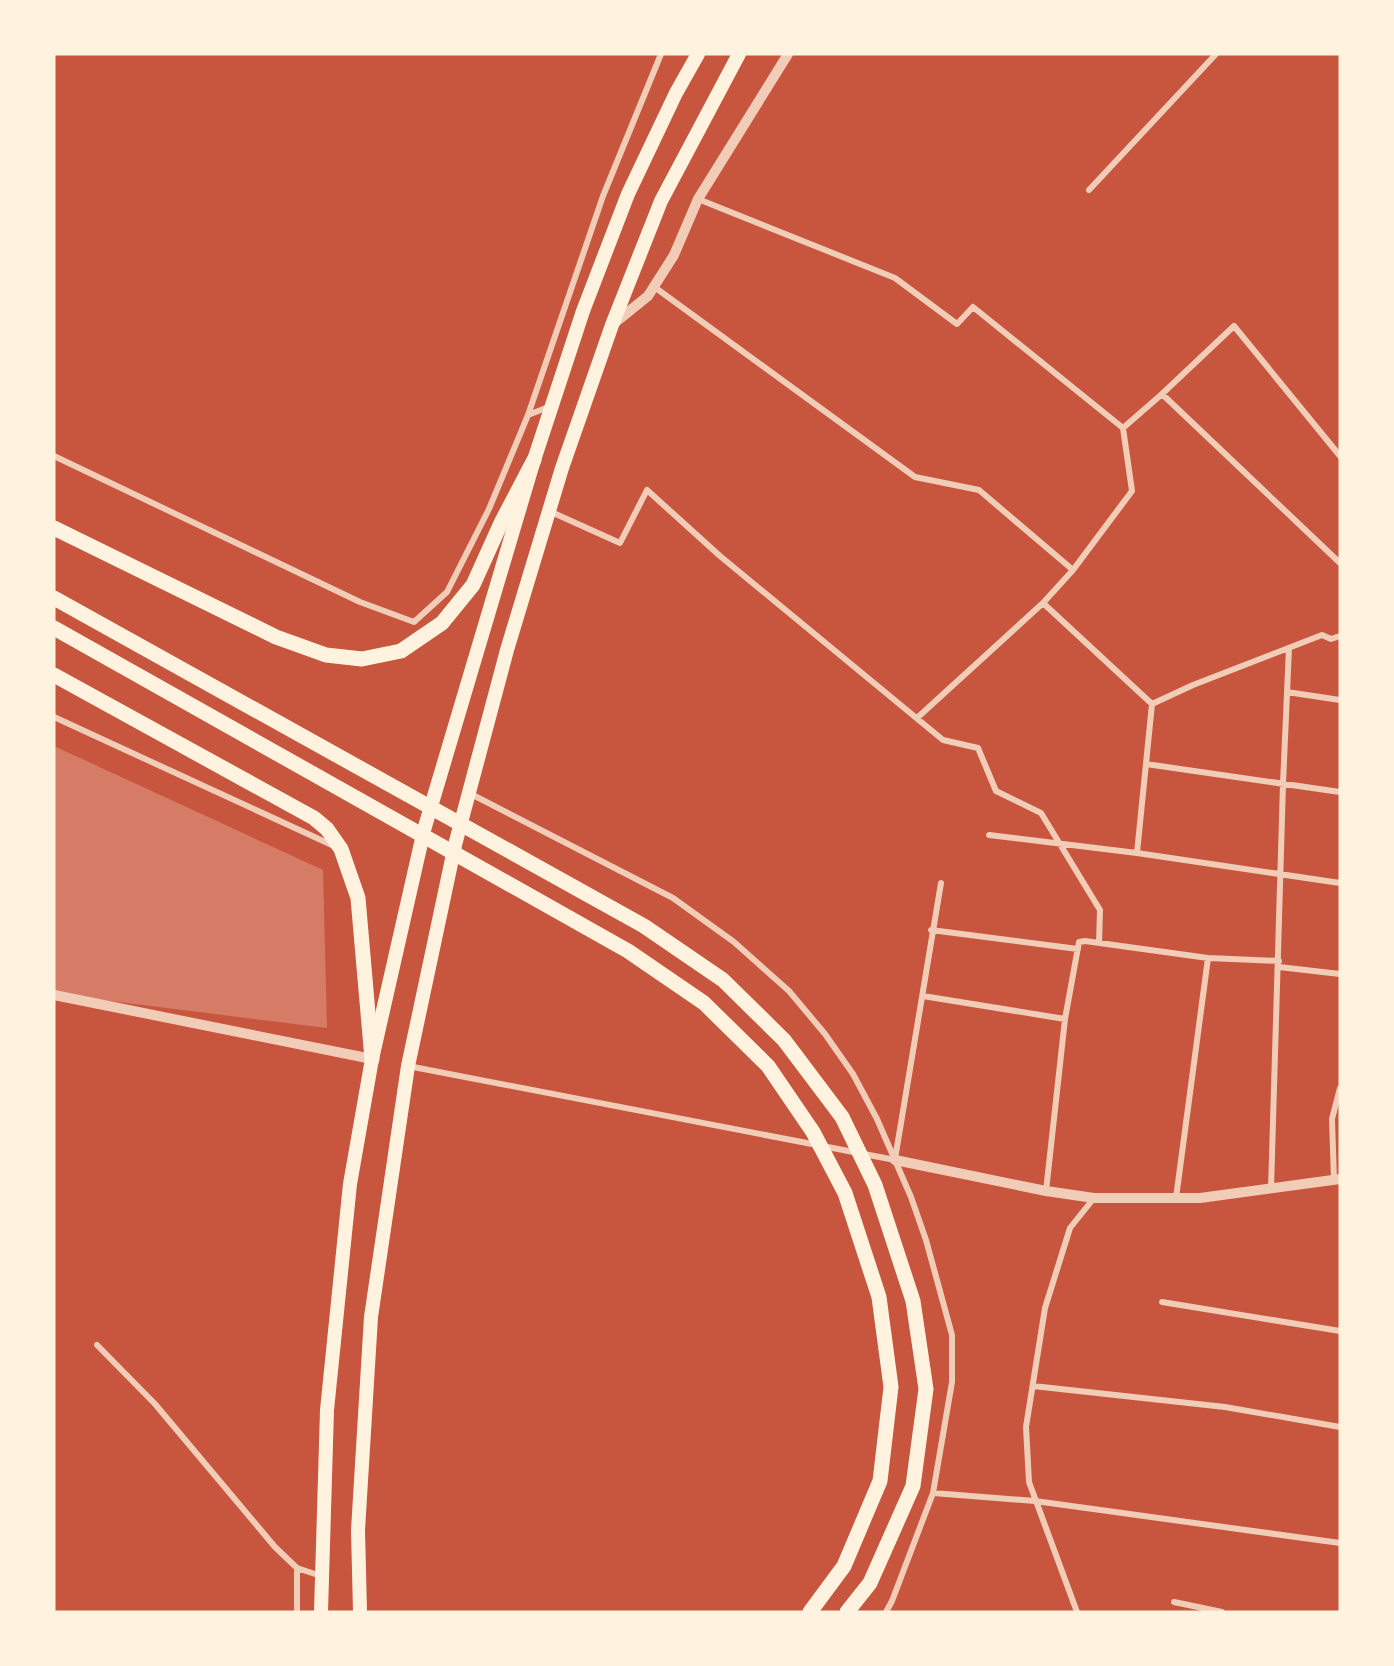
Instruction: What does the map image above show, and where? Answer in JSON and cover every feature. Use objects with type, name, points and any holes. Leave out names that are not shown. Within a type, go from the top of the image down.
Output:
[{"type":"highway","points":[[321,1612],[327,1410],[350,1184],[372,1059],[424,830],[534,460],[583,311],[628,194],[676,93],[698,54]]},
{"type":"highway","points":[[360,1612],[358,1530],[370,1317],[408,1066],[455,845],[507,650],[549,510],[612,325],[661,201],[739,54]]},
{"type":"highway","points":[[54,528],[276,637],[326,655],[362,659],[401,651],[442,623],[472,585],[534,460]]},
{"type":"highway","points":[[54,598],[644,926],[723,981],[784,1040],[842,1117],[875,1185],[913,1301],[926,1389],[913,1486],[870,1583],[847,1612]]},
{"type":"highway","points":[[54,628],[628,951],[704,1003],[768,1066],[813,1132],[845,1193],[879,1297],[891,1387],[880,1481],[844,1566],[810,1612]]},
{"type":"highway","points":[[54,675],[314,818],[327,829],[341,849],[358,898],[372,1059]]},
{"type":"street","points":[[54,456],[360,602],[414,622],[447,592],[489,509],[528,415],[603,196],[661,54]]},
{"type":"street","points":[[612,325],[648,296],[674,255],[698,199],[788,54]]},
{"type":"street","points":[[1089,190],[1216,54]]},
{"type":"street","points":[[698,199],[895,278],[957,324],[973,307],[1123,428],[1132,491],[1073,570],[1043,603],[917,717]]},
{"type":"street","points":[[653,286],[915,477],[980,490],[1073,570]]},
{"type":"street","points":[[1123,428],[1234,326],[1340,456]]},
{"type":"street","points":[[1162,394],[1340,563]]},
{"type":"street","points":[[528,415],[552,405]]},
{"type":"street","points":[[549,510],[620,543],[647,490],[720,556],[943,740],[978,748],[996,791],[1041,813],[1100,910],[1100,943]]},
{"type":"street","points":[[1043,603],[1152,704]]},
{"type":"street","points":[[1152,704],[1193,685],[1322,635],[1331,639],[1340,636]]},
{"type":"street","points":[[1271,1189],[1289,648]]},
{"type":"street","points":[[1287,692],[1340,700]]},
{"type":"street","points":[[1137,853],[1152,704]]},
{"type":"street","points":[[54,717],[341,849]]},
{"type":"street","points":[[1146,764],[1340,792]]},
{"type":"street","points":[[469,793],[673,898],[734,942],[789,991],[825,1034],[853,1074],[877,1119],[926,1240],[952,1335],[952,1382],[933,1493],[886,1612]]},
{"type":"street","points":[[989,836],[1137,853],[1340,883]]},
{"type":"street","points":[[895,1160],[941,883]]},
{"type":"street","points":[[932,930],[1078,949]]},
{"type":"street","points":[[1046,1191],[1065,1019],[1079,942],[1279,964],[1340,975]]},
{"type":"street","points":[[1176,1199],[1208,958]]},
{"type":"street","points":[[54,995],[372,1059]]},
{"type":"street","points":[[923,996],[1065,1019]]},
{"type":"street","points":[[408,1066],[1046,1191],[1094,1198],[1176,1199],[1337,1179],[1332,1119],[1340,1088]]},
{"type":"street","points":[[1077,1612],[1029,1482],[1026,1427],[1045,1308],[1070,1228],[1094,1198]]},
{"type":"street","points":[[1162,1302],[1340,1331]]},
{"type":"street","points":[[97,1345],[154,1404],[275,1546],[297,1568],[321,1576]]},
{"type":"street","points":[[1033,1386],[1225,1407],[1340,1427]]},
{"type":"street","points":[[933,1493],[1035,1501],[1340,1543]]},
{"type":"street","points":[[297,1568],[297,1612]]},
{"type":"street","points":[[1174,1602],[1222,1612]]},
{"type":"building","points":[[54,746],[323,870],[327,1028],[54,994]]}]
